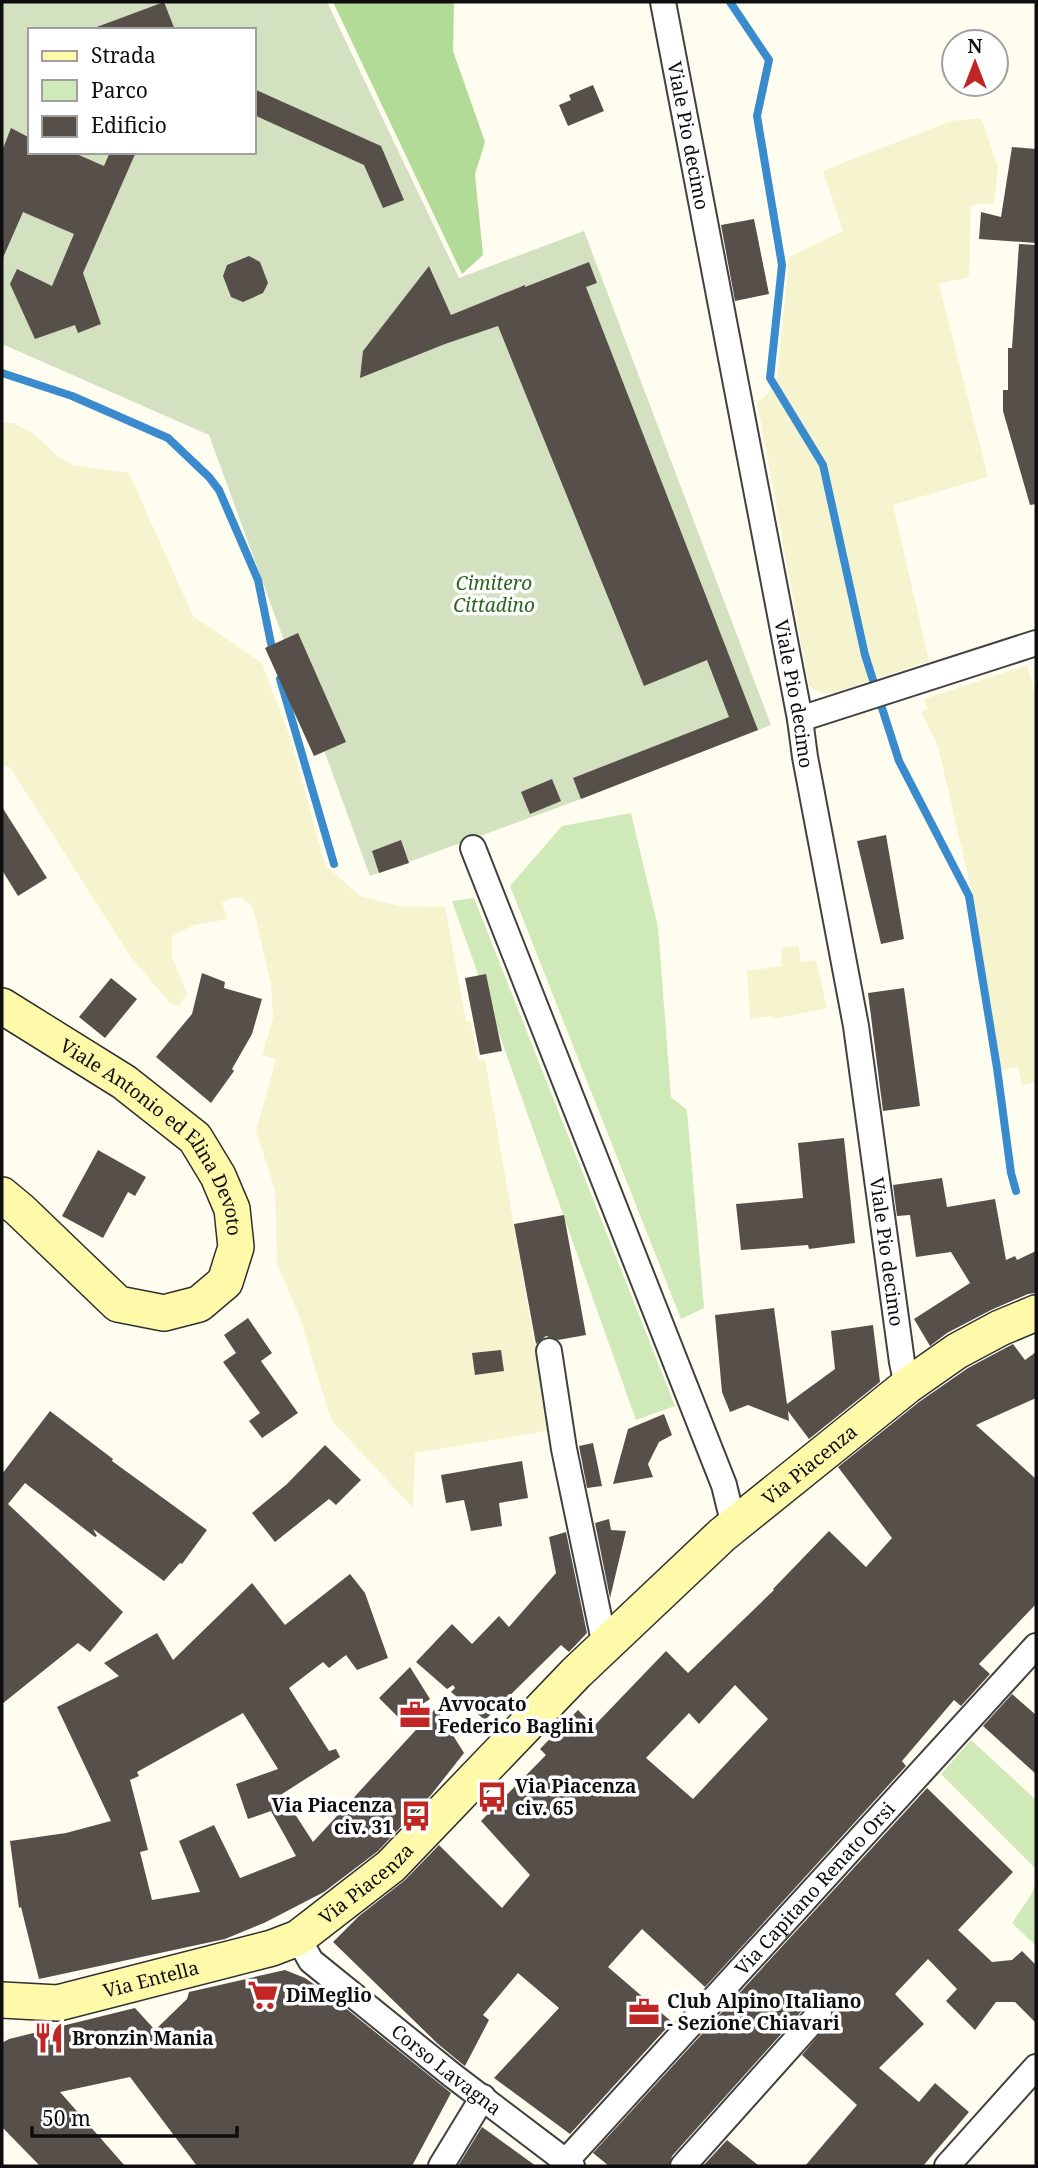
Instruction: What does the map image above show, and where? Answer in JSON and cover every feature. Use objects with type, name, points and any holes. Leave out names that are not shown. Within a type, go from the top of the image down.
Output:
[{"type":"street","name":"Viale Pio decimo","points":[[663,2],[856,1026],[907,1386]]},
{"type":"street","points":[[800,719],[1036,643]]},
{"type":"street","points":[[473,848],[724,1485],[734,1526]]},
{"type":"street","name":"Viale Antonio ed Elina Devoto","points":[[2,1006],[124,1082],[195,1138],[218,1176],[232,1209],[236,1247],[225,1282],[199,1304],[164,1313],[118,1304],[2,1195]]},
{"type":"street","name":"Via Piacenza","points":[[298,1938],[391,1866],[576,1673],[734,1526],[907,1386],[957,1351],[1036,1313]]},
{"type":"street","points":[[549,1351],[564,1449],[605,1646]]},
{"type":"street","name":"Via Capitano Renato Orsi","points":[[569,2164],[1036,1646]]},
{"type":"street","name":"Corso Lavagna","points":[[298,1938],[311,1961],[569,2164]]},
{"type":"street","name":"Via Entella","points":[[2,2000],[58,2003],[272,1948],[298,1938]]},
{"type":"street","points":[[683,2166],[819,2014]]},
{"type":"street","points":[[947,2166],[1036,2067]]},
{"type":"street","points":[[441,2166],[483,2097]]},
{"type":"green space","name":"Cimitero Cittadino","points":[[2,2],[327,2],[459,278],[584,231],[771,725],[581,799],[370,876],[209,435],[2,344]]},
{"type":"green space","points":[[333,2],[454,2],[453,51],[485,142],[475,174],[483,255],[462,274]]},
{"type":"green space","points":[[981,118],[998,167],[994,203],[971,205],[969,277],[939,284],[988,477],[893,505],[929,661],[834,693],[821,693],[809,686],[757,401],[765,397],[777,381],[789,257],[843,231],[823,171],[951,121]]},
{"type":"green space","points":[[2,423],[13,423],[34,434],[59,457],[73,465],[129,473],[193,616],[262,663],[291,740],[325,865],[360,896],[399,906],[445,907],[466,1021],[471,1021],[478,1059],[485,1060],[535,1347],[539,1347],[553,1430],[415,1453],[413,1508],[331,1420],[299,1315],[277,1264],[275,1190],[256,1131],[276,1059],[262,1055],[273,1018],[271,984],[253,908],[242,897],[228,899],[222,903],[228,919],[194,925],[172,936],[172,956],[187,994],[179,1006],[170,1003],[130,956],[11,769],[2,763]]},
{"type":"green space","points":[[1027,665],[1036,696],[1036,1082],[1022,1085],[1018,1067],[1001,1070],[975,906],[938,746],[921,712],[928,709],[924,699]]},
{"type":"green space","points":[[631,813],[658,927],[671,1097],[687,1110],[704,1308],[681,1319],[510,886],[562,826]]},
{"type":"green space","points":[[474,898],[675,1406],[636,1420],[452,901]]},
{"type":"green space","points":[[798,946],[801,962],[816,960],[827,1008],[773,1019],[772,1016],[750,1019],[747,971],[782,966],[781,948]]},
{"type":"green space","points":[[971,1740],[1036,1800],[1036,1869],[941,1774]]},
{"type":"green space","points":[[1036,1883],[1036,1946],[1012,1923]]},
{"type":"building","points":[[164,2],[174,28],[94,28]]},
{"type":"building","points":[[593,85],[604,111],[568,126],[559,105],[571,100],[569,95]]},
{"type":"building","points":[[256,90],[381,146],[404,200],[383,208],[364,165],[256,116]]},
{"type":"building","points":[[11,128],[28,137],[28,154],[77,154],[104,166],[109,154],[135,154],[83,273],[101,324],[78,333],[75,325],[35,339],[10,284],[17,269],[52,286],[74,234],[23,212],[2,260],[2,151]]},
{"type":"building","points":[[1012,147],[1036,149],[1036,243],[979,239],[981,212],[1001,217]]},
{"type":"building","points":[[754,219],[769,294],[735,301],[721,225]]},
{"type":"building","points":[[1019,244],[1036,245],[1036,504],[1030,505],[1003,411],[1003,390],[1008,390],[1008,348],[1012,348]]},
{"type":"building","points":[[249,256],[260,262],[268,283],[263,293],[243,302],[231,297],[223,276],[227,265]]},
{"type":"building","points":[[589,262],[597,283],[586,287],[758,730],[581,799],[573,778],[729,717],[707,660],[644,686],[498,326],[360,378],[363,351],[429,266],[451,315]]},
{"type":"building","points":[[298,633],[346,742],[314,756],[265,648]]},
{"type":"building","points":[[552,779],[561,801],[530,814],[521,792]]},
{"type":"building","points":[[2,807],[47,878],[18,896],[2,870]]},
{"type":"building","points":[[886,835],[904,939],[881,944],[857,841]]},
{"type":"building","points":[[401,840],[409,863],[379,873],[372,851]]},
{"type":"building","points":[[202,973],[225,982],[224,988],[262,999],[252,1034],[232,1069],[234,1071],[211,1103],[156,1057],[192,1014]]},
{"type":"building","points":[[486,974],[502,1051],[480,1055],[465,978]]},
{"type":"building","points":[[111,978],[137,999],[105,1038],[79,1017]]},
{"type":"building","points":[[904,988],[920,1106],[883,1111],[868,993]]},
{"type":"building","points":[[844,1138],[855,1243],[809,1249],[808,1245],[741,1250],[736,1204],[803,1198],[798,1143]]},
{"type":"building","points":[[98,1150],[146,1177],[135,1196],[128,1192],[103,1238],[62,1216]]},
{"type":"building","points":[[942,1178],[947,1207],[995,1199],[1006,1260],[1015,1256],[1017,1260],[1036,1251],[1036,1293],[991,1310],[947,1333],[930,1346],[914,1319],[970,1283],[951,1252],[916,1257],[910,1215],[897,1216],[893,1185]]},
{"type":"building","points":[[564,1215],[586,1335],[558,1340],[546,1336],[536,1344],[514,1224]]},
{"type":"building","points":[[774,1308],[787,1404],[835,1369],[831,1331],[873,1325],[880,1382],[809,1439],[788,1411],[789,1421],[748,1405],[730,1412],[722,1392],[715,1315]]},
{"type":"building","points":[[248,1318],[272,1353],[261,1361],[298,1413],[262,1438],[249,1421],[260,1413],[223,1362],[236,1353],[224,1335]]},
{"type":"building","points":[[1013,1344],[1025,1360],[1036,1352],[1036,1398],[976,1425],[1036,1479],[1036,1604],[979,1664],[990,1674],[961,1706],[954,1700],[902,1761],[906,1766],[705,1987],[642,1929],[608,1967],[672,2022],[570,2134],[494,2078],[559,2008],[518,1973],[483,2015],[489,2020],[465,2066],[438,2044],[333,1942],[359,1916],[405,1880],[439,1845],[502,1908],[530,1875],[481,1821],[546,1755],[540,1749],[578,1710],[594,1726],[666,1651],[688,1673],[774,1590],[829,1531],[866,1567],[892,1538],[838,1467],[919,1402],[968,1368]],"holes":[[[735,1685],[768,1719],[693,1799],[646,1758],[689,1713],[699,1724]]]},
{"type":"building","points":[[501,1350],[504,1371],[475,1375],[472,1353]]},
{"type":"building","points":[[50,1411],[113,1459],[112,1461],[207,1530],[182,1564],[180,1563],[164,1581],[93,1529],[97,1536],[95,1537],[25,1483],[8,1504],[123,1612],[90,1652],[78,1643],[2,1704],[2,1474]]},
{"type":"building","points":[[664,1414],[672,1435],[659,1442],[648,1464],[653,1477],[613,1484],[628,1429]]},
{"type":"building","points":[[593,1443],[602,1486],[587,1488],[579,1446]]},
{"type":"building","points":[[325,1445],[361,1480],[336,1505],[329,1499],[275,1542],[252,1513],[287,1484]]},
{"type":"building","points":[[522,1461],[528,1498],[499,1503],[502,1526],[471,1531],[464,1500],[446,1503],[441,1475]]},
{"type":"building","points":[[609,1519],[611,1530],[626,1531],[610,1598],[595,1523]]},
{"type":"building","points":[[566,1532],[587,1633],[569,1652],[561,1645],[485,1720],[451,1692],[455,1688],[453,1685],[447,1689],[416,1662],[452,1624],[472,1644],[499,1616],[509,1627],[556,1573],[549,1537]]},
{"type":"building","points":[[350,1574],[365,1593],[388,1658],[357,1670],[346,1655],[329,1668],[323,1662],[289,1688],[329,1751],[336,1749],[340,1757],[282,1794],[313,1842],[436,1708],[464,1753],[431,1795],[378,1851],[324,1892],[264,1923],[225,1939],[39,1979],[21,1907],[19,1908],[10,1841],[66,1833],[111,1821],[57,1707],[119,1676],[104,1663],[157,1633],[173,1660],[252,1583],[285,1625]],"holes":[[[243,1713],[278,1769],[236,1784],[248,1819],[271,1811],[296,1856],[240,1878],[214,1825],[179,1841],[200,1892],[152,1900],[140,1852],[148,1850],[130,1780],[139,1776],[137,1772]]]},
{"type":"building","points":[[410,1667],[430,1699],[400,1719],[379,1698]]},
{"type":"building","points":[[1012,1694],[1036,1715],[1036,1774],[983,1726]]},
{"type":"building","points":[[927,1788],[1013,1872],[958,1930],[992,1962],[1012,1960],[1022,1951],[1036,1965],[1036,2023],[1015,2002],[996,2002],[975,2030],[946,2001],[957,1989],[928,1959],[895,1994],[924,2024],[879,2068],[919,2102],[935,2083],[969,2112],[923,2166],[805,2166],[857,2105],[802,2055],[833,2018],[833,2009],[821,1999],[808,2004],[672,2156],[669,2166],[609,2166],[593,2153]]},
{"type":"building","points":[[285,1970],[305,1978],[328,1994],[451,2093],[412,2166],[197,2166],[130,2077],[60,2092],[125,2166],[40,2166],[2,2127],[2,2043],[9,2039],[135,2008],[155,2030],[187,1999],[189,1992]]},
{"type":"building","points":[[482,2127],[489,2132],[536,2166],[458,2166]]},
{"type":"building","points":[[727,2140],[759,2166],[703,2166]]},
{"type":"waterway","points":[[730,2],[769,60],[757,116],[782,265],[770,378],[823,465],[865,655],[899,761],[969,896],[1011,1173],[1016,1191]]},
{"type":"waterway","points":[[2,373],[72,396],[168,438],[209,477],[219,490],[258,580],[273,653]]},
{"type":"waterway","points":[[280,679],[334,864]]},
{"type":"place","name":"Avvocato Federico Baglini","points":[[415,1715]]},
{"type":"place","name":"Via Piacenza civ. 65","points":[[492,1797]]},
{"type":"place","name":"Via Piacenza civ. 31","points":[[416,1816]]},
{"type":"place","name":"DiMeglio","points":[[263,1995]]},
{"type":"place","name":"Club Alpino Italiano - Sezione Chiavari","points":[[644,2012]]},
{"type":"place","name":"Bronzin Mania","points":[[49,2038]]}]
